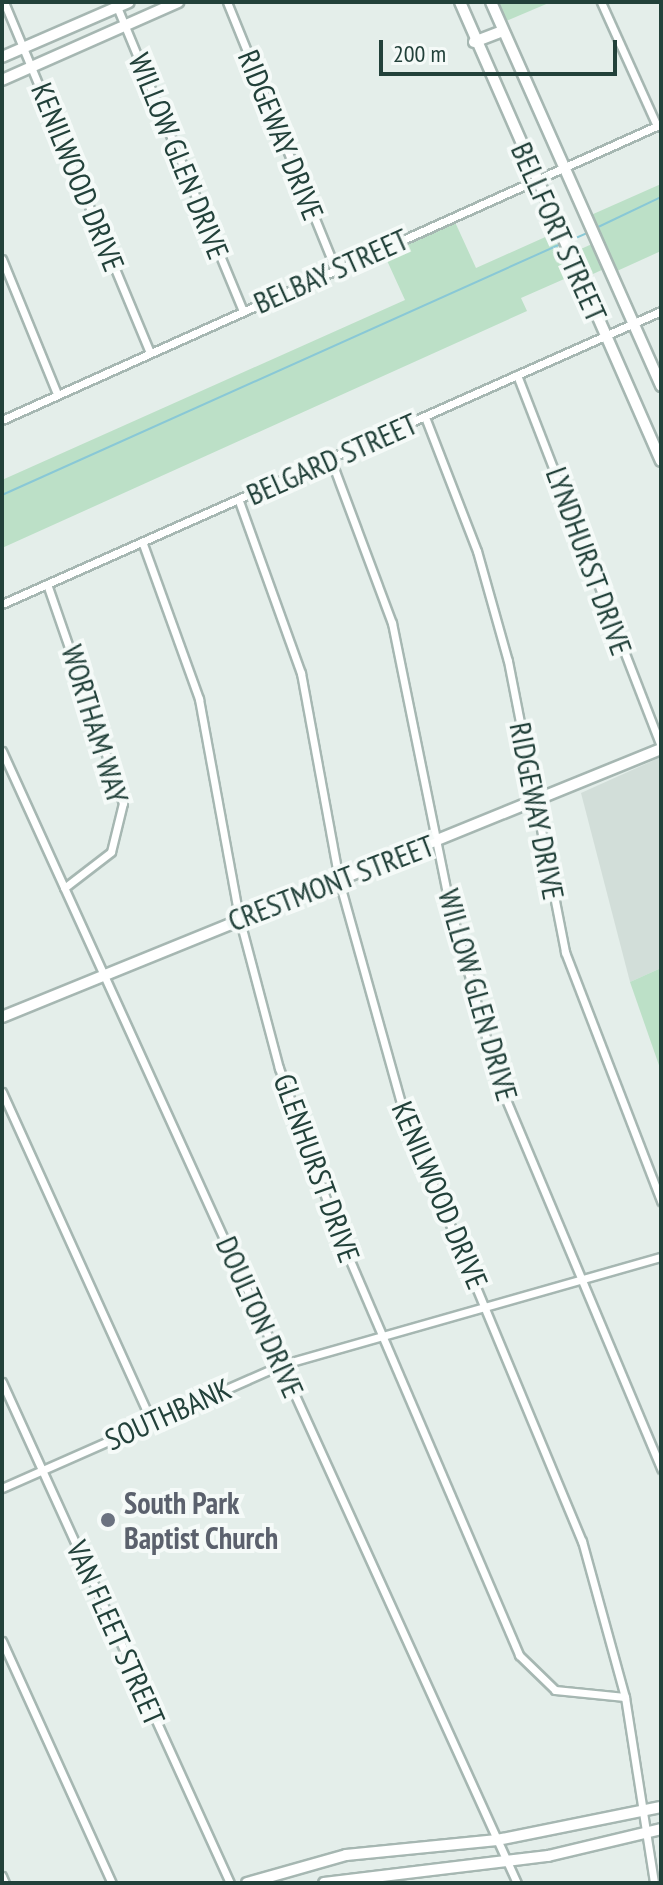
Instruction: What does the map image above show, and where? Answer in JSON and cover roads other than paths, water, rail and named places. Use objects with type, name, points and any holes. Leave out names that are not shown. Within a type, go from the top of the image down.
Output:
[{"type":"main road","points":[[2,57],[116,5],[129,2]]},
{"type":"main road","points":[[2,80],[178,2]]},
{"type":"main road","name":"BELLFORT STREET","points":[[460,2],[474,42],[661,461]]},
{"type":"main road","name":"BELLFORT STREET","points":[[491,2],[661,386]]},
{"type":"main road","points":[[474,42],[502,31]]},
{"type":"main road","name":"CRESTMONT STREET","points":[[2,1017],[239,917],[533,806],[661,748]]},
{"type":"main road","points":[[247,1883],[346,1855],[497,1840],[661,1807]]},
{"type":"main road","points":[[324,1883],[507,1862],[661,1829]]},
{"type":"street","name":"KENILWOOD DRIVE","points":[[4,2],[150,352]]},
{"type":"street","name":"RIDGEWAY DRIVE","points":[[227,2],[335,268]]},
{"type":"street","points":[[601,2],[659,125]]},
{"type":"street","name":"WILLOW GLEN DRIVE","points":[[116,5],[243,311]]},
{"type":"street","name":"BELBAY STREET","points":[[2,420],[659,125]]},
{"type":"street","points":[[2,259],[57,394]]},
{"type":"street","name":"BELGARD STREET","points":[[2,604],[143,544],[661,311]]},
{"type":"street","name":"LYNDHURST DRIVE","points":[[517,375],[661,748]]},
{"type":"street","name":"RIDGEWAY DRIVE","points":[[425,417],[490,595],[533,806],[593,1040],[661,1201]]},
{"type":"street","name":"WILLOW GLEN DRIVE","points":[[331,460],[392,623],[436,843],[497,1078],[661,1469]]},
{"type":"street","name":"KENILWOOD DRIVE","points":[[239,501],[301,673],[339,881],[404,1114],[582,1541],[625,1697],[647,1812],[654,1883]]},
{"type":"street","name":"GLENHURST DRIVE","points":[[143,544],[199,699],[239,917],[307,1152],[519,1655],[555,1690],[625,1697]]},
{"type":"street","name":"WORTHAM WAY","points":[[47,584],[123,803],[111,852],[64,888]]},
{"type":"street","name":"DOULTON DRIVE","points":[[2,751],[517,1883]]},
{"type":"street","points":[[2,1092],[151,1420]]},
{"type":"street","name":"SOUTHBANK","points":[[2,1488],[281,1365],[382,1331],[584,1280],[661,1257]]},
{"type":"street","name":"VAN FLEET STREET","points":[[2,1382],[230,1883]]},
{"type":"street","points":[[2,1641],[112,1883]]},
{"type":"street","points":[[2,1876],[5,1883]]},
{"type":"waterway","points":[[594,229],[661,197]]},
{"type":"waterway","points":[[569,241],[589,232]]},
{"type":"waterway","points":[[2,495],[563,243]]},
{"type":"place","name":"South Park Baptist Church","points":[[108,1520]]}]
